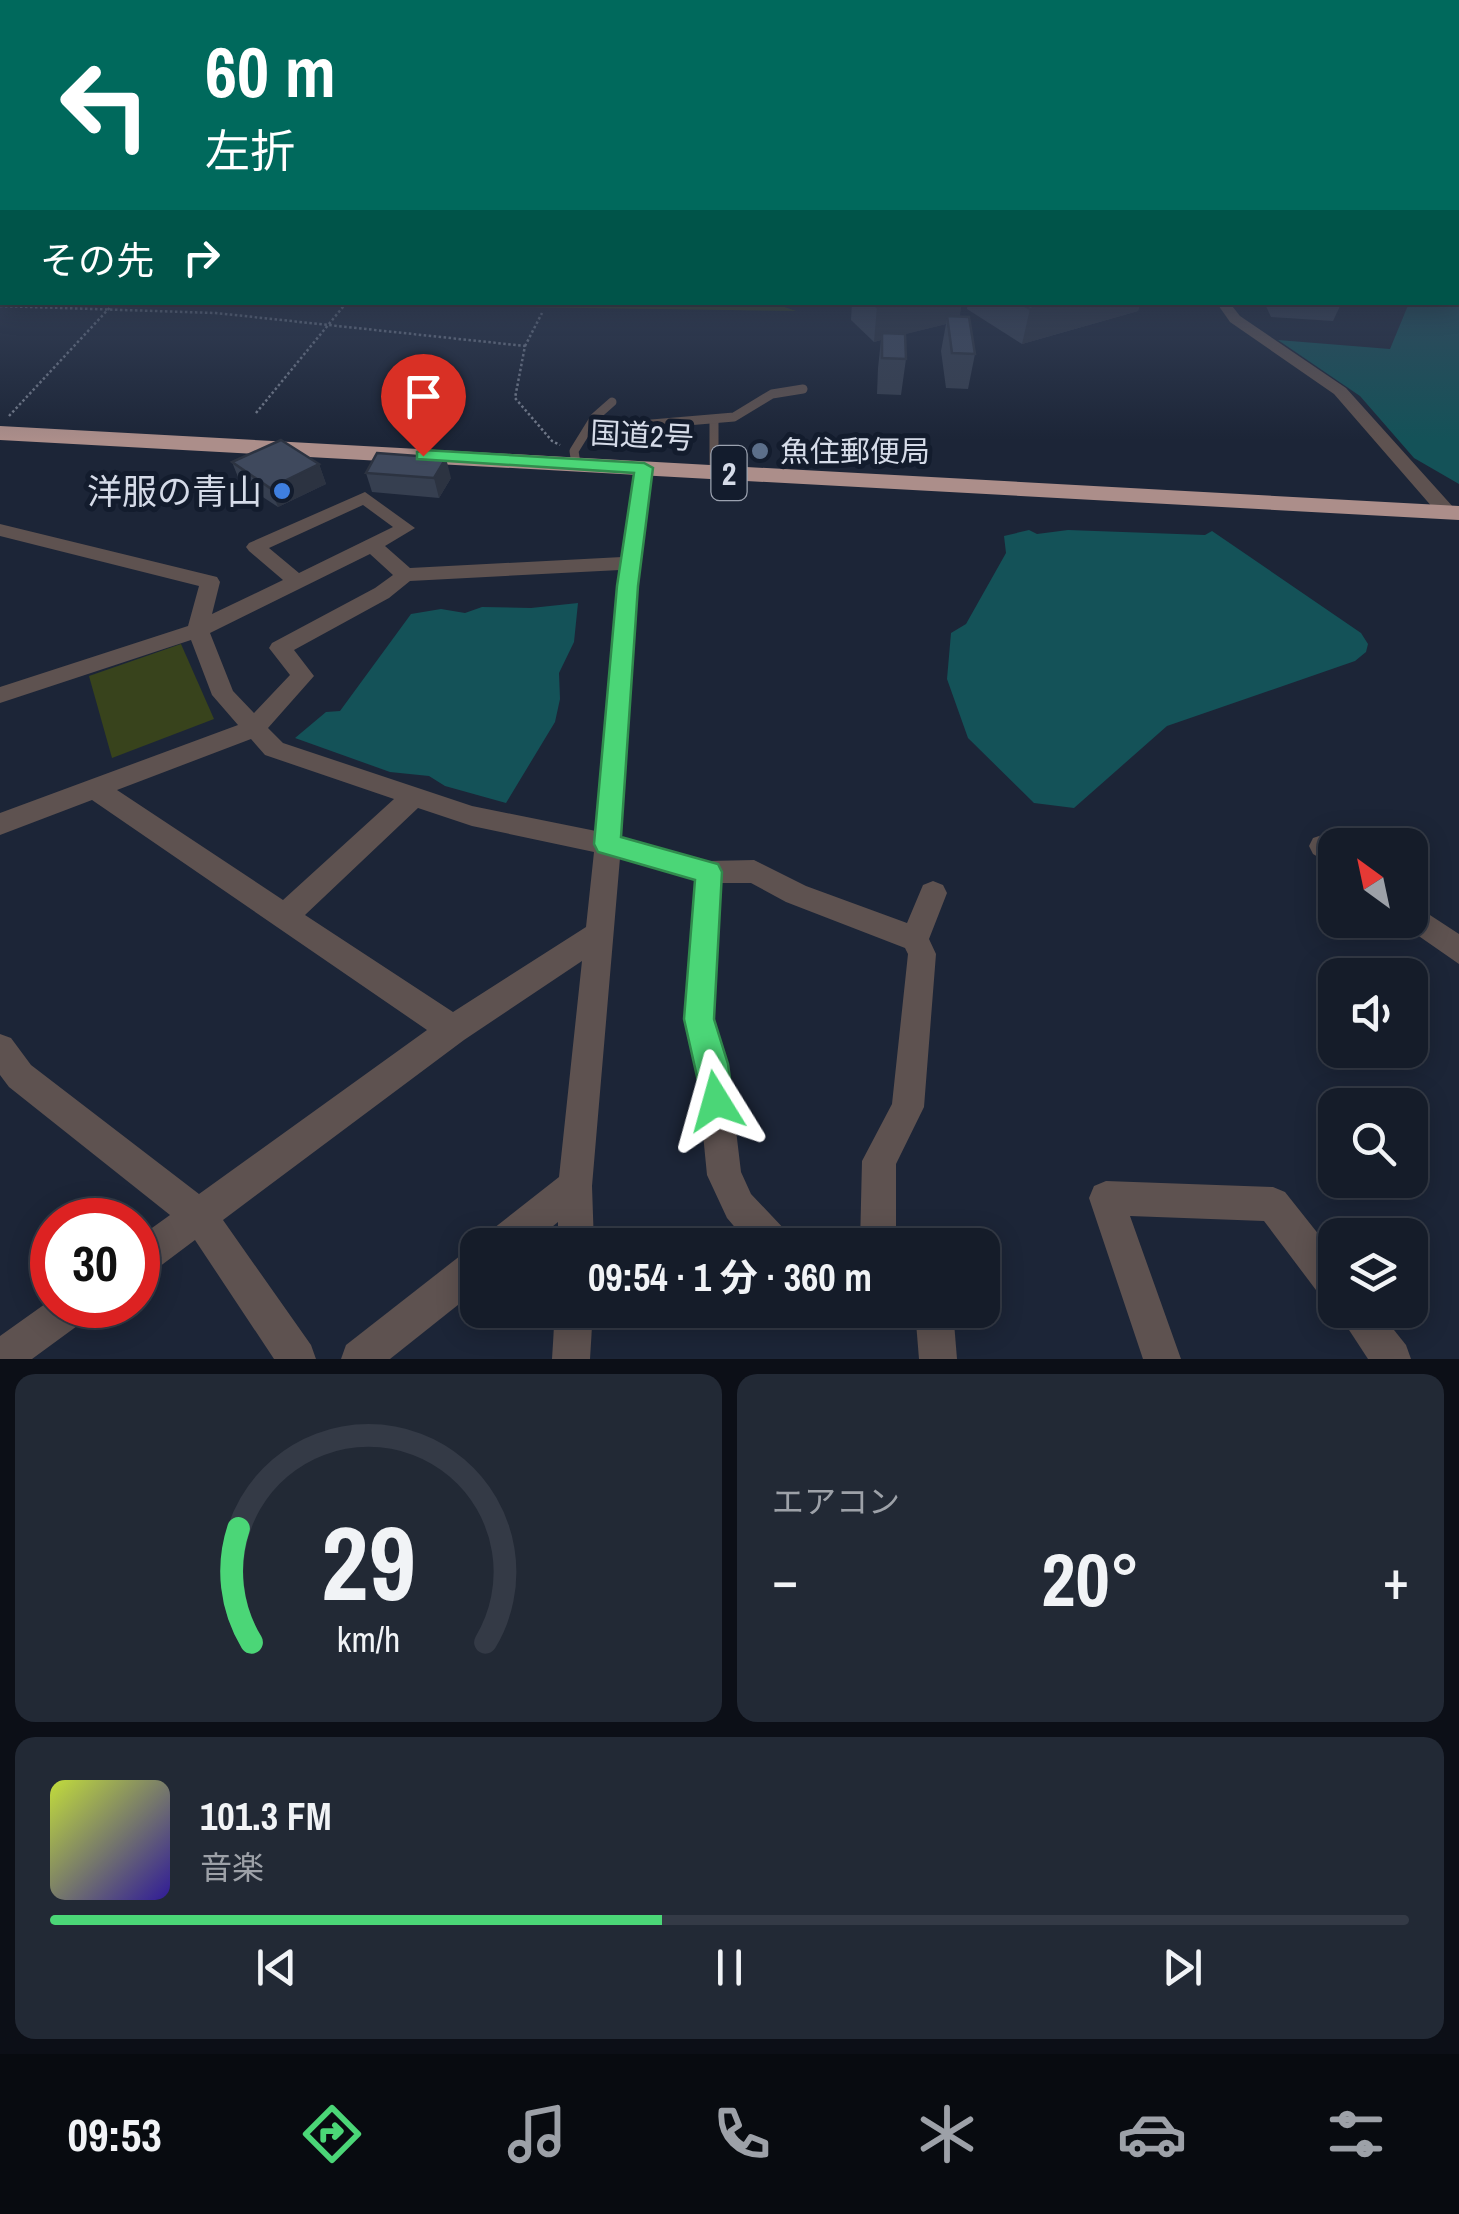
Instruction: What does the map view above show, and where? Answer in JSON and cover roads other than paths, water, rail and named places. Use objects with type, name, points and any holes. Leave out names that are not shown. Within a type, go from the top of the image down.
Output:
[{"type":"highway","name":"国道2号","points":[[0,429],[575,457],[644,468],[1453,513]]},
{"type":"street","points":[[1231,313],[1340,391],[1453,513]]},
{"type":"street","points":[[575,1228],[574,1186],[631,563],[644,468]]},
{"type":"street","points":[[0,694],[198,630],[298,582],[372,546],[406,528],[366,498],[256,547],[298,582]]},
{"type":"street","points":[[0,530],[210,582],[198,630],[224,695],[274,749],[472,816],[608,844],[709,872],[754,871],[796,894],[914,939],[922,954],[908,1107],[879,1161],[878,1228]]},
{"type":"street","points":[[372,546],[405,575]]},
{"type":"street","points":[[0,824],[254,729],[303,676],[280,648],[382,593],[405,575],[631,563]]},
{"type":"street","points":[[96,789],[453,1030]]},
{"type":"street","points":[[284,917],[413,797]]},
{"type":"street","points":[[709,872],[699,1019],[712,1064],[724,1175],[739,1206],[759,1228]]},
{"type":"street","points":[[914,939],[933,893]]},
{"type":"street","points":[[1428,928],[1459,951]]},
{"type":"street","points":[[160,1244],[453,1030],[600,933]]},
{"type":"street","points":[[0,1049],[20,1076],[198,1216],[296,1359]]},
{"type":"street","points":[[523,1228],[574,1186]]},
{"type":"street","points":[[1162,1359],[1106,1198],[1272,1204],[1318,1263]]},
{"type":"street","points":[[360,1359],[460,1278]]},
{"type":"street","points":[[0,1359],[44,1328]]},
{"type":"street","points":[[571,1359],[573,1328]]},
{"type":"street","points":[[935,1328],[938,1359]]},
{"type":"street","points":[[1368,1328],[1392,1359]]},
{"type":"lane","points":[[628,426],[734,417],[772,394],[803,389]]},
{"type":"lane","points":[[575,457],[595,417],[612,402]]},
{"type":"lane","points":[[714,421],[714,472]]},
{"type":"place","name":"魚住郵便局","points":[[760,451]]},
{"type":"place","name":"洋服の青山","points":[[282,491]]}]
